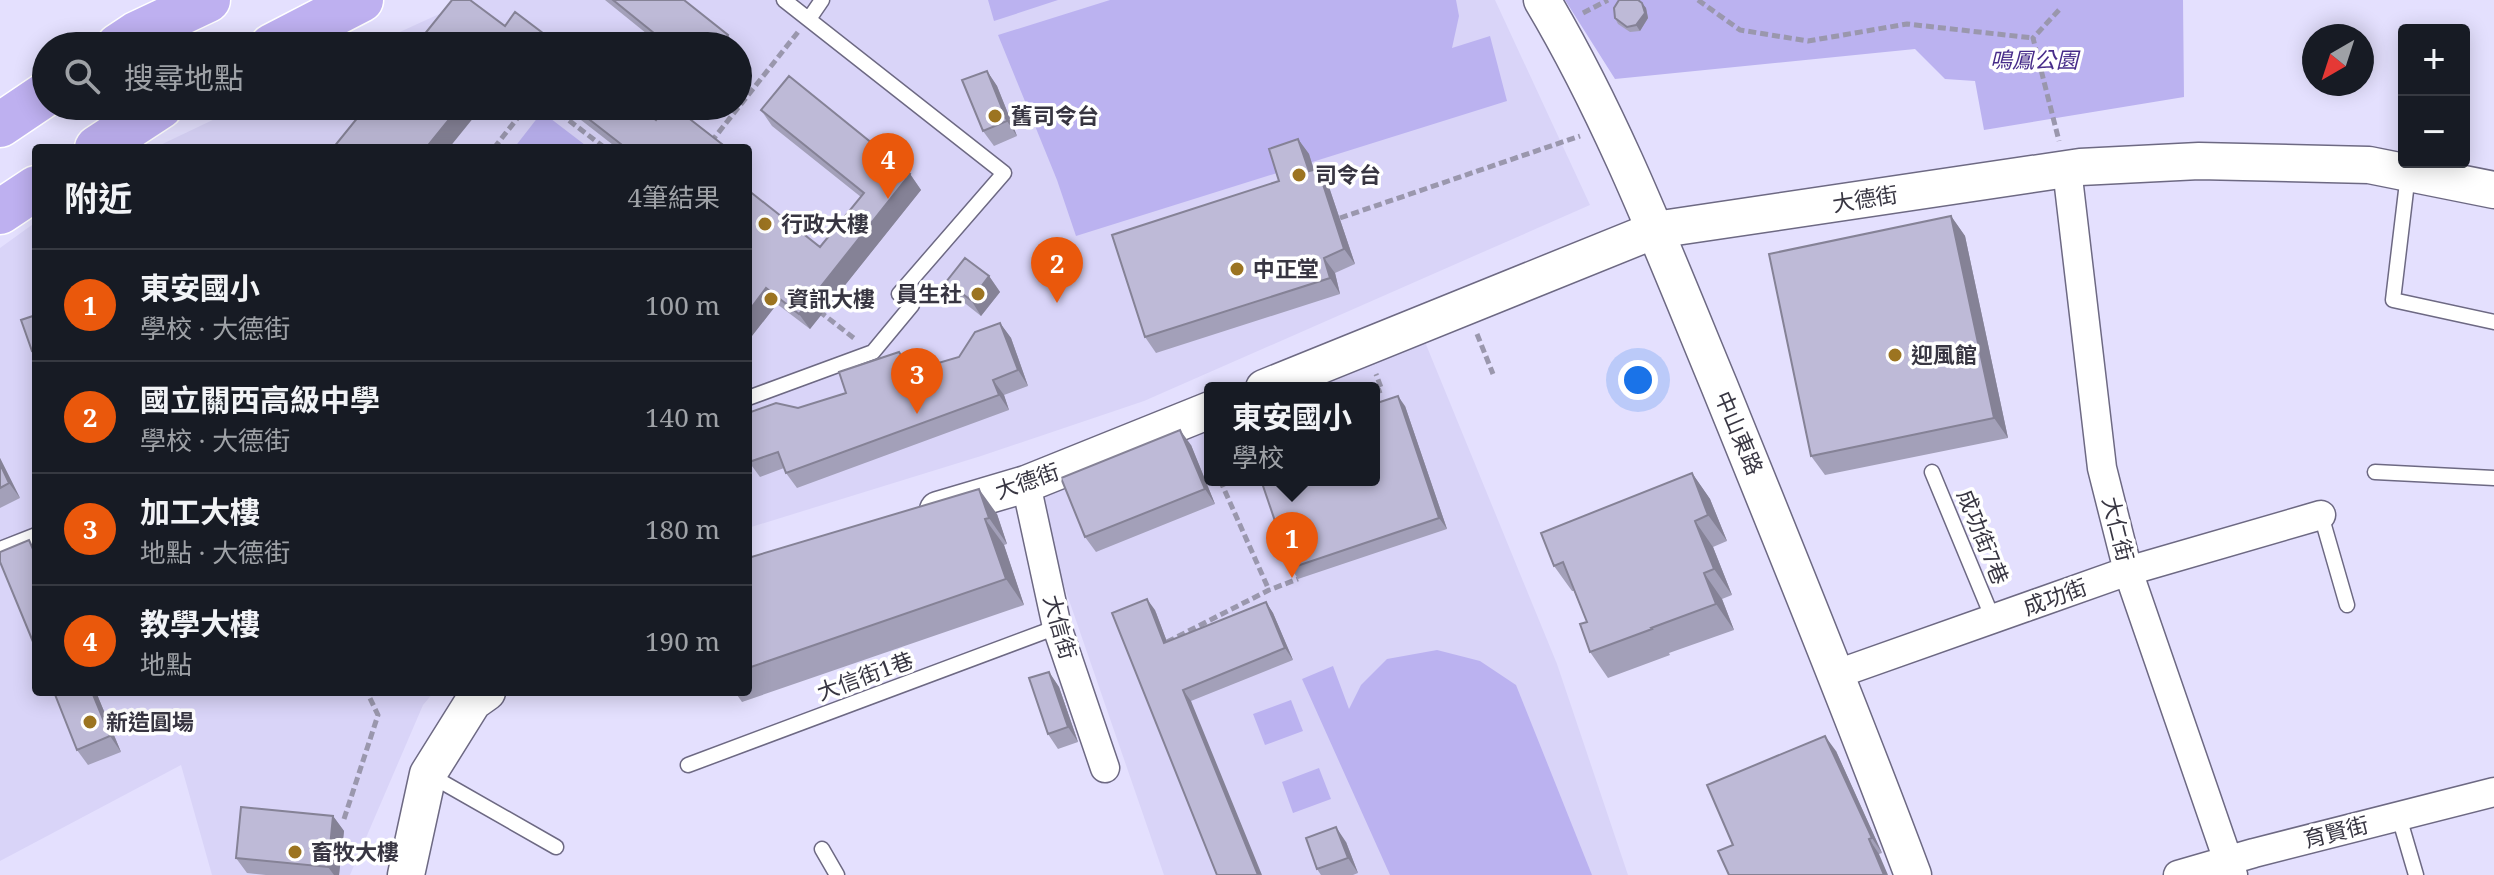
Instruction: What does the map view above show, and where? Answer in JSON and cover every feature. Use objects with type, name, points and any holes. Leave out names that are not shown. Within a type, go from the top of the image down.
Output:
[{"type":"main road","points":[[140,32],[208,0]]},
{"type":"main road","points":[[299,32],[361,0]]},
{"type":"main road","points":[[0,125],[32,103]]},
{"type":"main road","points":[[115,140],[142,120]]},
{"type":"main road","points":[[0,212],[32,191]]},
{"type":"street","name":"中山東路","points":[[1542,0],[1573,52],[1655,230],[1837,674],[1913,875]]},
{"type":"street","name":"大德街","points":[[1279,382],[1655,230],[2067,169],[2199,161],[2369,165],[2494,190]]},
{"type":"street","name":"大仁街","points":[[2067,169],[2102,468],[2128,571],[2231,867]]},
{"type":"street","name":"大德街","points":[[909,519],[1026,484],[1204,412]]},
{"type":"street","name":"大信街","points":[[1026,484],[1057,627],[1105,768]]},
{"type":"street","name":"成功街","points":[[1837,674],[2128,571],[2321,515]]},
{"type":"street","points":[[406,875],[428,774],[473,702],[481,696]]},
{"type":"street","name":"育賢街","points":[[2178,875],[2231,867],[2494,792]]},
{"type":"lane","points":[[752,397],[873,352],[912,305],[899,294],[1004,173],[784,0]]},
{"type":"lane","points":[[809,19],[822,0]]},
{"type":"lane","points":[[2408,173],[2393,300],[2494,322]]},
{"type":"lane","name":"成功街7巷","points":[[1932,472],[1993,619]]},
{"type":"lane","points":[[2375,472],[2494,478]]},
{"type":"lane","points":[[2321,515],[2347,605]]},
{"type":"lane","points":[[0,549],[32,537]]},
{"type":"lane","name":"大信街1巷","points":[[688,765],[1057,627]]},
{"type":"lane","points":[[428,774],[556,847]]},
{"type":"lane","points":[[2399,817],[2416,875]]},
{"type":"lane","points":[[822,849],[837,875]]},
{"type":"path","points":[[1698,0],[1740,30],[1808,41],[1907,24],[2033,38]]},
{"type":"path","points":[[2033,38],[2059,10]]},
{"type":"path","points":[[752,91],[809,19]]},
{"type":"path","points":[[2033,38],[2067,169]]},
{"type":"path","points":[[497,144],[516,120]]},
{"type":"path","points":[[568,120],[600,144]]},
{"type":"path","points":[[711,142],[729,120]]},
{"type":"path","points":[[1340,218],[1608,127]]},
{"type":"path","points":[[1466,306],[1493,374]]},
{"type":"path","points":[[817,310],[873,352]]},
{"type":"path","points":[[1223,486],[1269,590]]},
{"type":"path","points":[[1167,642],[1269,590],[1298,579]]},
{"type":"path","points":[[344,819],[378,715],[369,696]]},
{"type":"shaded area","points":[[470,0],[1495,0],[1590,205],[1144,401],[981,456],[752,527],[752,144],[162,144],[213,120],[752,120],[752,32],[400,32]]},
{"type":"shaded area","points":[[32,225],[32,696],[431,696],[423,705],[350,875],[212,875],[181,765],[0,861],[0,248]]},
{"type":"shaded area","points":[[1425,342],[1557,664],[1628,875],[1164,875],[1032,493],[1204,427],[1204,486],[1380,486],[1380,382],[1322,382]]},
{"type":"green space","points":[[988,0],[1058,0],[994,21]]},
{"type":"green space","points":[[1110,0],[1456,0],[1459,16],[1452,48],[1490,36],[1507,101],[1076,236],[1057,180],[998,35]]},
{"type":"green space","name":"鳴鳳公園","points":[[1565,0],[2183,0],[2184,97],[1984,130],[1975,81],[1945,79],[1915,49],[1615,79]]},
{"type":"green space","points":[[536,120],[552,120],[584,144],[517,144]]},
{"type":"green space","points":[[1437,650],[1480,661],[1516,685],[1592,875],[1390,875],[1302,679],[1333,666],[1349,709],[1361,685],[1387,659]]},
{"type":"green space","points":[[1291,700],[1303,731],[1265,745],[1253,714]]},
{"type":"green space","points":[[1319,768],[1331,799],[1293,813],[1282,782]]},
{"type":"building","points":[[452,0],[470,0],[505,26],[515,12],[541,32],[426,32]]},
{"type":"building","points":[[613,0],[684,0],[724,32],[653,32]]},
{"type":"building","points":[[1619,0],[1638,0],[1642,3],[1645,13],[1636,25],[1627,27],[1615,18],[1614,8]]},
{"type":"building","points":[[987,71],[1007,121],[983,131],[962,80]]},
{"type":"building","points":[[789,76],[910,174],[799,314],[766,288],[752,307],[752,193],[820,247],[864,193],[761,110]]},
{"type":"building","points":[[356,120],[449,120],[429,144],[336,144]]},
{"type":"building","points":[[590,120],[691,120],[722,144],[621,144]]},
{"type":"building","name":"中正堂","points":[[1298,139],[1309,171],[1318,169],[1344,249],[1324,258],[1330,278],[1145,337],[1112,235],[1279,181],[1269,149]]},
{"type":"building","name":"迎風館","points":[[1951,216],[1994,418],[1811,456],[1769,254]]},
{"type":"building","points":[[965,258],[989,276],[971,300],[946,282]]},
{"type":"building","points":[[32,316],[32,351],[21,320]]},
{"type":"building","points":[[1000,323],[1018,370],[993,380],[999,395],[786,473],[778,452],[752,461],[752,412],[776,403],[798,408],[846,393],[839,372],[899,352],[911,371],[959,357],[975,332]]},
{"type":"building","points":[[1398,396],[1439,518],[1291,568],[1263,486],[1380,486],[1380,402]]},
{"type":"building","points":[[1180,430],[1205,489],[1085,537],[1061,478]]},
{"type":"building","points":[[0,464],[9,483],[0,488]]},
{"type":"building","points":[[1692,473],[1708,515],[1695,521],[1714,569],[1704,573],[1716,604],[1590,652],[1580,624],[1587,622],[1563,562],[1554,566],[1541,533]]},
{"type":"building","points":[[979,489],[989,518],[985,519],[1006,579],[752,667],[752,557]]},
{"type":"building","points":[[29,540],[32,547],[32,639],[0,562],[0,552]]},
{"type":"building","points":[[1147,599],[1164,643],[1266,602],[1285,648],[1183,690],[1258,875],[1217,875],[1112,613]]},
{"type":"building","points":[[1049,672],[1068,727],[1048,734],[1029,678]]},
{"type":"building","name":"新造圓場","points":[[56,696],[94,696],[110,736],[77,750]]},
{"type":"building","points":[[1825,736],[1872,838],[1869,839],[1884,875],[1729,875],[1718,851],[1733,845],[1707,785]]},
{"type":"building","name":"畜牧大樓","points":[[241,807],[333,816],[328,867],[236,858]]},
{"type":"building","points":[[1336,827],[1348,858],[1317,869],[1306,838]]},
{"type":"place","name":"舊司令台","points":[[995,116]]},
{"type":"place","name":"司令台","points":[[1299,175]]},
{"type":"place","name":"教學大樓","points":[[888,199]]},
{"type":"place","name":"行政大樓","points":[[765,224]]},
{"type":"place","name":"中正堂","points":[[1237,269]]},
{"type":"place","name":"員生社","points":[[978,294]]},
{"type":"place","name":"資訊大樓","points":[[771,299]]},
{"type":"place","name":"國立關西高級中學","points":[[1057,303]]},
{"type":"place","name":"迎風館","points":[[1895,355]]},
{"type":"place","name":"加工大樓","points":[[917,414]]},
{"type":"place","name":"東安國小","points":[[1292,578]]},
{"type":"place","name":"新造圓場","points":[[90,722]]},
{"type":"place","name":"畜牧大樓","points":[[295,852]]}]
